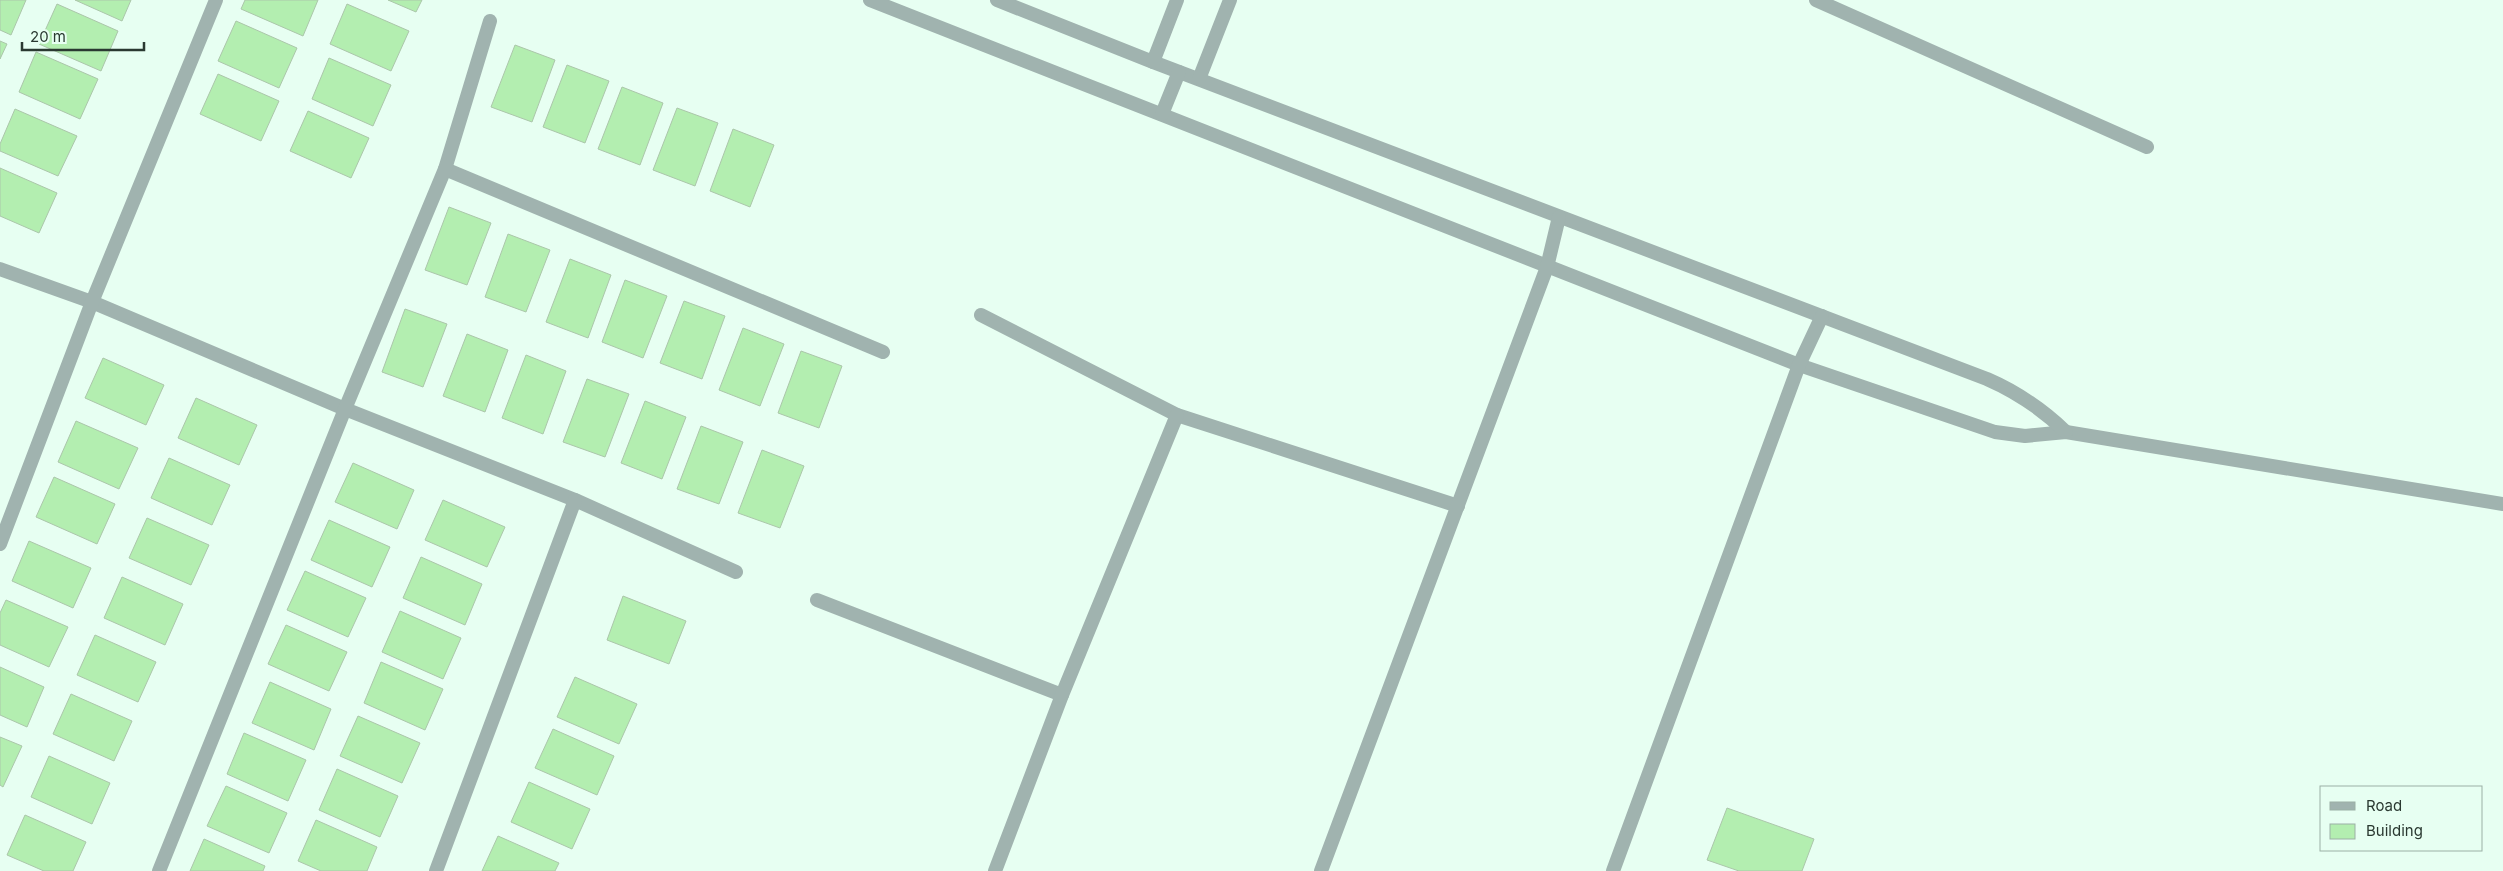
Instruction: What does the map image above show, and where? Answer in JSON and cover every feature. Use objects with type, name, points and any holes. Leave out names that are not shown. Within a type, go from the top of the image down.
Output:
[{"type":"street","points":[[0,544],[92,302],[216,0]]},
{"type":"street","points":[[996,0],[1179,72],[2018,392],[2046,413],[2066,432]]},
{"type":"street","points":[[1153,62],[1177,0]]},
{"type":"street","points":[[1199,79],[1230,0]]},
{"type":"street","points":[[1816,0],[2147,147]]},
{"type":"street","points":[[874,1],[1799,365],[1995,432],[2025,436],[2066,432],[2503,504]]},
{"type":"street","points":[[159,871],[345,409],[445,169],[490,21]]},
{"type":"street","points":[[1162,114],[1179,72]]},
{"type":"street","points":[[445,169],[883,352]]},
{"type":"street","points":[[1321,871],[1547,267],[1559,217]]},
{"type":"street","points":[[0,270],[92,302],[345,409],[575,500],[736,572]]},
{"type":"street","points":[[981,315],[1177,415],[1458,506]]},
{"type":"street","points":[[1613,871],[1799,365],[1822,316]]},
{"type":"street","points":[[995,871],[1062,695],[1177,415]]},
{"type":"street","points":[[436,871],[575,500]]},
{"type":"street","points":[[817,600],[1062,695]]},
{"type":"building","points":[[0,0],[26,0],[11,35],[0,30]]},
{"type":"building","points":[[75,0],[131,0],[122,21]]},
{"type":"building","points":[[245,0],[318,0],[303,36],[241,9]]},
{"type":"building","points":[[388,0],[422,0],[416,12]]},
{"type":"building","points":[[57,4],[118,31],[101,71],[39,44]]},
{"type":"building","points":[[347,4],[409,31],[391,71],[330,44]]},
{"type":"building","points":[[236,21],[297,48],[279,88],[218,61]]},
{"type":"building","points":[[0,41],[7,44],[0,59]]},
{"type":"building","points":[[515,45],[555,60],[532,122],[491,107]]},
{"type":"building","points":[[36,52],[98,79],[80,119],[19,92]]},
{"type":"building","points":[[329,58],[391,85],[373,126],[312,99]]},
{"type":"building","points":[[567,65],[609,81],[585,143],[543,127]]},
{"type":"building","points":[[218,74],[279,101],[261,141],[200,114]]},
{"type":"building","points":[[622,87],[663,103],[640,165],[598,149]]},
{"type":"building","points":[[677,108],[718,123],[695,186],[653,170]]},
{"type":"building","points":[[15,109],[77,136],[58,176],[0,151],[0,144]]},
{"type":"building","points":[[308,111],[369,138],[351,178],[290,151]]},
{"type":"building","points":[[733,129],[774,145],[750,207],[710,191]]},
{"type":"building","points":[[0,168],[57,193],[39,233],[0,216]]},
{"type":"building","points":[[449,207],[491,223],[467,285],[425,270]]},
{"type":"building","points":[[508,234],[550,250],[526,312],[485,297]]},
{"type":"building","points":[[570,259],[611,275],[588,338],[546,322]]},
{"type":"building","points":[[625,280],[667,296],[643,358],[602,342]]},
{"type":"building","points":[[684,301],[725,316],[702,379],[660,363]]},
{"type":"building","points":[[405,309],[447,324],[423,387],[382,372]]},
{"type":"building","points":[[743,328],[784,344],[760,406],[719,390]]},
{"type":"building","points":[[467,334],[508,350],[485,412],[443,396]]},
{"type":"building","points":[[801,351],[842,366],[819,428],[778,413]]},
{"type":"building","points":[[526,355],[566,371],[543,434],[502,418]]},
{"type":"building","points":[[103,358],[164,385],[146,425],[85,398]]},
{"type":"building","points":[[587,379],[629,394],[605,457],[563,442]]},
{"type":"building","points":[[196,398],[257,425],[239,465],[178,438]]},
{"type":"building","points":[[645,401],[686,417],[662,479],[621,463]]},
{"type":"building","points":[[76,421],[138,448],[119,489],[58,462]]},
{"type":"building","points":[[701,426],[743,442],[719,504],[677,489]]},
{"type":"building","points":[[762,450],[804,466],[780,528],[738,513]]},
{"type":"building","points":[[169,458],[230,485],[212,525],[151,498]]},
{"type":"building","points":[[353,463],[414,490],[397,529],[335,502]]},
{"type":"building","points":[[54,477],[115,504],[97,544],[36,517]]},
{"type":"building","points":[[443,500],[505,527],[487,567],[425,540]]},
{"type":"building","points":[[147,518],[209,545],[191,585],[129,558]]},
{"type":"building","points":[[329,520],[390,547],[372,587],[311,560]]},
{"type":"building","points":[[29,541],[91,568],[73,608],[12,581]]},
{"type":"building","points":[[421,557],[482,584],[465,625],[403,598]]},
{"type":"building","points":[[305,571],[366,598],[348,637],[287,610]]},
{"type":"building","points":[[122,577],[183,604],[165,645],[104,618]]},
{"type":"building","points":[[623,596],[686,621],[669,664],[607,640]]},
{"type":"building","points":[[6,600],[68,627],[49,667],[0,645],[0,613]]},
{"type":"building","points":[[400,611],[461,638],[443,679],[382,652]]},
{"type":"building","points":[[286,625],[347,652],[329,691],[268,664]]},
{"type":"building","points":[[95,635],[156,662],[138,702],[77,675]]},
{"type":"building","points":[[381,662],[443,689],[425,730],[364,703]]},
{"type":"building","points":[[0,667],[44,687],[27,727],[0,715]]},
{"type":"building","points":[[575,677],[637,704],[619,744],[557,717]]},
{"type":"building","points":[[270,682],[331,709],[314,750],[252,723]]},
{"type":"building","points":[[71,694],[132,721],[114,761],[53,734]]},
{"type":"building","points":[[358,716],[420,743],[402,783],[340,756]]},
{"type":"building","points":[[553,729],[614,756],[597,795],[535,768]]},
{"type":"building","points":[[244,733],[306,760],[288,801],[227,774]]},
{"type":"building","points":[[0,737],[22,746],[3,787],[0,785]]},
{"type":"building","points":[[49,756],[110,783],[92,824],[31,797]]},
{"type":"building","points":[[337,769],[398,796],[380,837],[319,810]]},
{"type":"building","points":[[529,782],[590,809],[572,849],[511,822]]},
{"type":"building","points":[[226,786],[287,813],[269,853],[207,826]]},
{"type":"building","points":[[1727,808],[1814,839],[1802,871],[1739,871],[1707,860]]},
{"type":"building","points":[[25,815],[86,842],[73,871],[44,871],[7,855]]},
{"type":"building","points":[[316,820],[377,847],[367,871],[321,871],[298,861]]},
{"type":"building","points":[[498,836],[559,863],[555,871],[482,871]]},
{"type":"building","points":[[204,839],[265,866],[263,871],[190,871]]}]
